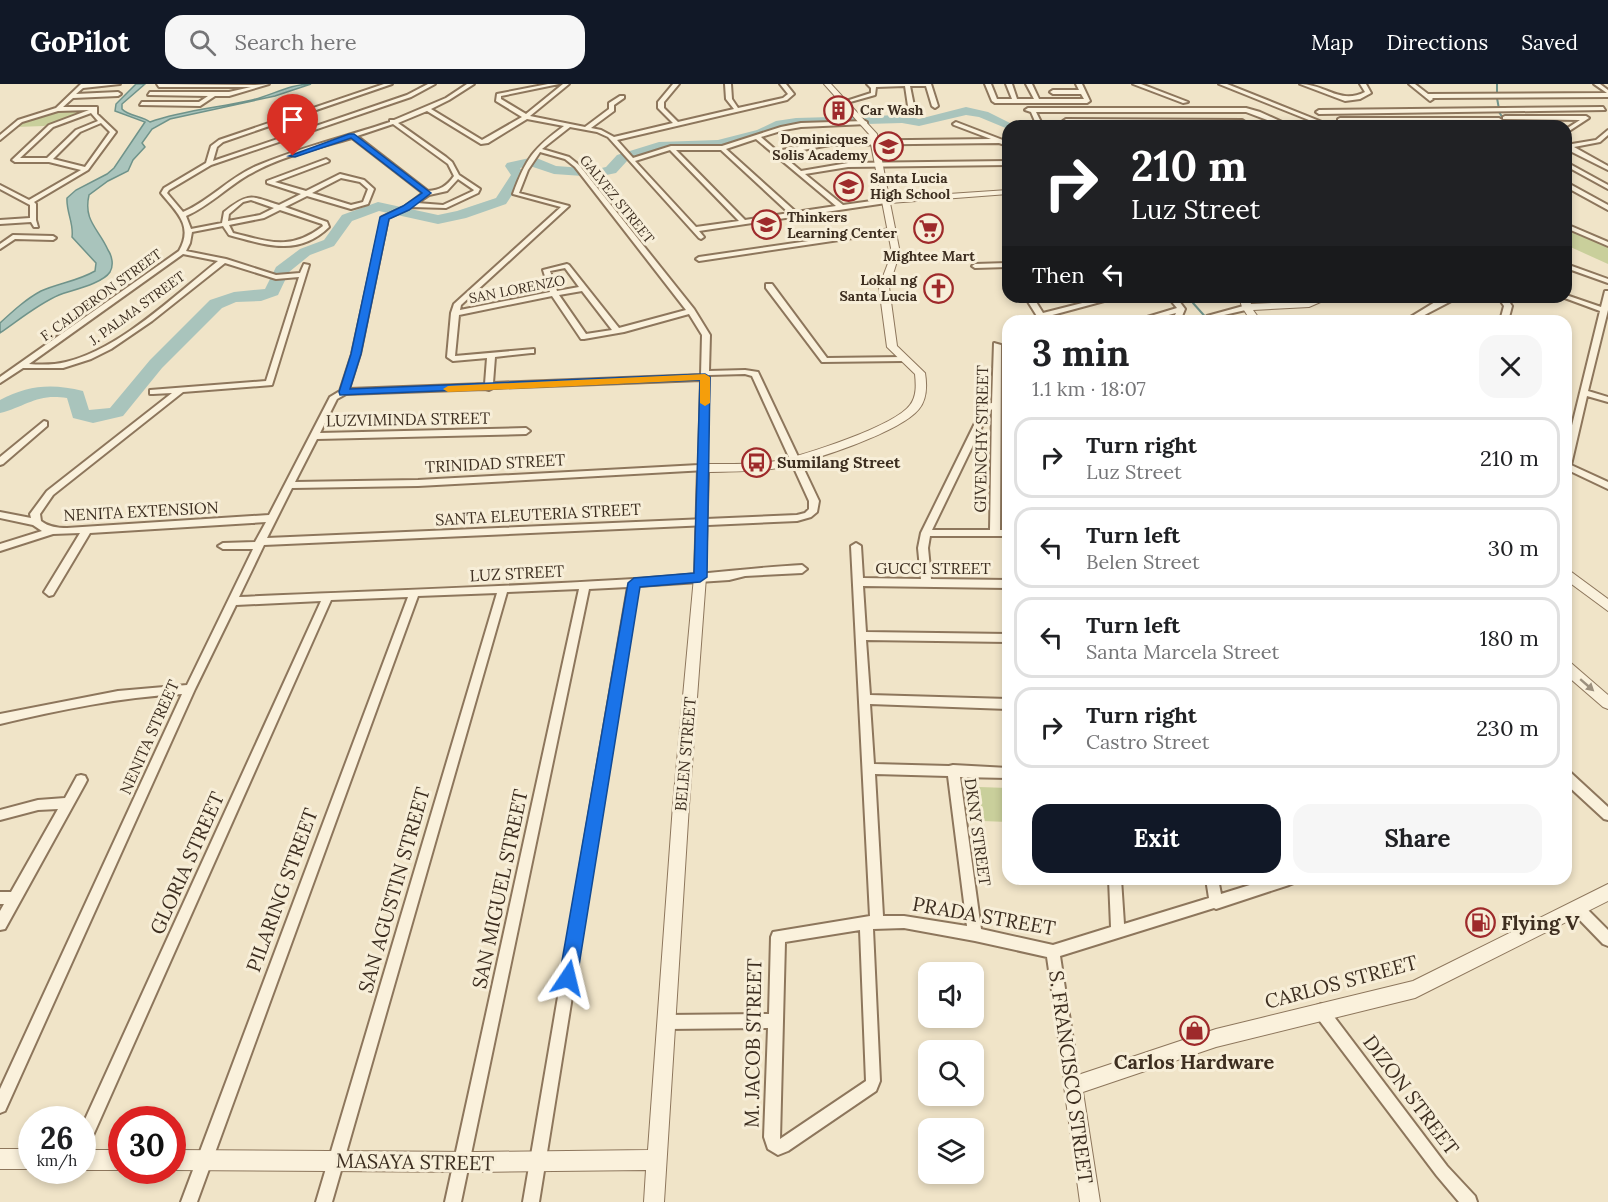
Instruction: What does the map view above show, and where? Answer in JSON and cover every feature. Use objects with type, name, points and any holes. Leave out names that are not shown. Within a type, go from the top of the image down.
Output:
[{"type":"street","points":[[58,109],[83,85],[117,84]]},
{"type":"street","points":[[214,94],[200,104],[141,105],[159,84],[259,86]]},
{"type":"street","points":[[150,94],[229,94],[266,84]]},
{"type":"street","points":[[209,164],[214,146],[221,141],[389,84]]},
{"type":"street","points":[[340,176],[262,217],[189,231],[182,215],[164,191],[209,164],[415,94],[432,84]]},
{"type":"street","points":[[182,215],[206,204],[253,170],[428,109],[471,84]]},
{"type":"street","points":[[556,84],[497,96],[505,106],[526,117],[605,133],[702,237]]},
{"type":"street","points":[[428,109],[481,142],[491,141],[526,117],[566,84]]},
{"type":"street","points":[[676,84],[661,102],[662,108],[677,125]]},
{"type":"street","points":[[728,84],[729,99],[737,110]]},
{"type":"street","points":[[613,139],[791,97],[783,84]]},
{"type":"street","points":[[703,468],[771,465],[795,459],[905,418],[914,407],[920,394],[922,382],[920,373],[892,348],[885,297],[886,278],[894,258],[872,130],[827,84]]},
{"type":"street","points":[[845,103],[873,94],[871,85],[907,84],[929,85],[935,106]]},
{"type":"street","points":[[907,84],[911,106]]},
{"type":"street","points":[[988,84],[993,100],[1087,101],[1079,84]]},
{"type":"street","points":[[1009,84],[1015,101]]},
{"type":"street","points":[[1029,84],[1037,101]]},
{"type":"street","points":[[1050,84],[1058,101]]},
{"type":"street","points":[[1136,84],[1185,102]]},
{"type":"street","points":[[1222,84],[1314,120]]},
{"type":"street","points":[[1303,84],[1350,99],[1368,93],[1363,84]]},
{"type":"street","points":[[1412,84],[1436,104]]},
{"type":"street","points":[[1597,84],[1608,94]]},
{"type":"street","points":[[1053,92],[1083,92]]},
{"type":"street","points":[[72,96],[118,94]]},
{"type":"street","points":[[1426,96],[1608,94]]},
{"type":"street","points":[[586,129],[612,111],[611,104],[622,97]]},
{"type":"street","points":[[0,138],[20,121],[58,109],[95,109]]},
{"type":"street","points":[[30,202],[86,169],[113,132],[94,114],[95,109]]},
{"type":"street","points":[[86,169],[49,160],[15,160],[51,126],[95,109]]},
{"type":"street","points":[[1061,109],[1065,120]]},
{"type":"street","points":[[1572,126],[1585,118],[1589,113],[1587,109]]},
{"type":"street","points":[[1585,118],[1340,120],[1316,110],[1603,109]]},
{"type":"street","points":[[1037,120],[1030,110],[1252,111],[1274,120]]},
{"type":"street","points":[[1217,110],[1238,120]]},
{"type":"street","points":[[1500,111],[1502,119]]},
{"type":"street","points":[[352,116],[360,119]]},
{"type":"street","points":[[629,157],[671,148],[722,148],[783,128],[862,120]]},
{"type":"street","points":[[49,160],[78,131],[102,121]]},
{"type":"street","points":[[392,121],[444,158],[450,163],[457,176],[477,189],[476,192],[462,200],[439,208],[405,208]]},
{"type":"street","points":[[368,123],[377,126]]},
{"type":"street","points":[[956,124],[1000,141]]},
{"type":"street","points":[[531,351],[491,356],[451,357],[455,313],[458,304],[566,206],[516,194],[527,162],[537,149],[568,126]]},
{"type":"street","points":[[1572,146],[1598,141],[1608,132]]},
{"type":"street","points":[[352,135],[427,193]]},
{"type":"street","points":[[758,138],[841,207]]},
{"type":"street","points":[[776,153],[830,143],[1000,141]]},
{"type":"street","points":[[315,148],[340,176],[362,181],[371,189],[366,203],[351,207],[269,182],[326,161]]},
{"type":"street","points":[[671,148],[744,222]]},
{"type":"street","points":[[722,148],[794,214]]},
{"type":"street","name":"GALVEZ STREET","points":[[537,149],[567,158],[580,171],[691,311]]},
{"type":"street","points":[[1572,149],[1608,168]]},
{"type":"street","points":[[799,172],[839,165],[1002,164]]},
{"type":"street","points":[[1572,167],[1608,187]]},
{"type":"street","points":[[457,176],[443,191],[427,193],[405,208],[385,217],[356,354],[344,392],[489,388],[749,372],[754,374],[795,459]]},
{"type":"street","points":[[0,187],[30,202],[35,209],[35,223],[0,222]]},
{"type":"street","points":[[1572,187],[1608,208]]},
{"type":"street","points":[[696,229],[886,201],[1002,192]]},
{"type":"street","points":[[247,199],[325,223],[326,227],[316,236],[283,246],[231,234],[225,224],[226,213],[247,199]]},
{"type":"street","points":[[1572,229],[1608,244]]},
{"type":"street","name":"F. CALDERON STREET","points":[[0,381],[182,252],[189,242],[189,231]]},
{"type":"street","points":[[699,259],[891,231]]},
{"type":"street","points":[[1,244],[13,237],[52,238]]},
{"type":"street","points":[[182,252],[224,260],[279,277],[303,275]]},
{"type":"street","name":"J. PALMA STREET","points":[[23,366],[66,365],[98,354],[224,260]]},
{"type":"street","points":[[153,392],[269,383],[306,265]]},
{"type":"street","points":[[975,266],[1002,265]]},
{"type":"street","points":[[616,330],[567,266],[546,270],[555,295],[582,336],[590,337],[691,311]]},
{"type":"street","points":[[1572,268],[1608,281]]},
{"type":"street","points":[[769,286],[825,360],[903,359]]},
{"type":"street","name":"SAN LORENZO","points":[[455,313],[584,288]]},
{"type":"street","points":[[1572,444],[1608,293]]},
{"type":"street","points":[[1572,299],[1604,310]]},
{"type":"street","points":[[1054,315],[1092,303]]},
{"type":"street","points":[[1178,303],[1181,309],[1178,315]]},
{"type":"street","points":[[1212,315],[1242,303]]},
{"type":"street","points":[[1277,303],[1312,303]]},
{"type":"street","points":[[1418,315],[1440,303]]},
{"type":"street","points":[[1160,315],[1181,309]]},
{"type":"street","name":"BELEN STREET","points":[[654,1202],[681,805],[700,577],[706,335],[691,311]]},
{"type":"street","name":"GIVENCHY STREET","points":[[995,533],[997,345]]},
{"type":"street","points":[[489,388],[491,356]]},
{"type":"street","name":"NENITA EXTENSION","points":[[182,390],[50,494],[35,514],[36,522],[51,531],[272,518]]},
{"type":"street","name":"NENITA STREET","points":[[0,1106],[231,601],[334,397],[344,392]]},
{"type":"street","points":[[1585,393],[1608,400]]},
{"type":"street","points":[[926,581],[923,548],[926,532],[985,411],[997,404]]},
{"type":"street","points":[[0,462],[44,424]]},
{"type":"street","name":"LUZVIMINDA STREET","points":[[315,436],[526,430]]},
{"type":"street","name":"SANTA ELEUTERIA STREET","points":[[223,546],[797,518],[808,515],[814,510],[814,501],[795,459]]},
{"type":"street","name":"TRINIDAD STREET","points":[[288,485],[418,483],[703,468]]},
{"type":"street","points":[[1572,470],[1608,486]]},
{"type":"street","points":[[997,481],[1002,481]]},
{"type":"street","points":[[0,515],[36,522]]},
{"type":"street","points":[[49,592],[87,530]]},
{"type":"street","points":[[0,548],[51,531]]},
{"type":"street","points":[[926,532],[1002,534]]},
{"type":"street","points":[[856,546],[869,769],[872,922]]},
{"type":"street","name":"LUZ STREET","points":[[231,601],[634,583],[802,569]]},
{"type":"street","points":[[1572,578],[1608,606]]},
{"type":"street","name":"GUCCI STREET","points":[[858,582],[926,581],[1002,584]]},
{"type":"street","points":[[531,1202],[634,583]]},
{"type":"street","name":"SAN MIGUEL STREET","points":[[453,1202],[585,585]]},
{"type":"street","name":"SAN AGUSTIN STREET","points":[[324,1202],[503,589]]},
{"type":"street","name":"PILARING STREET","points":[[189,1202],[415,592]]},
{"type":"street","name":"GLORIA STREET","points":[[96,1113],[327,598]]},
{"type":"street","points":[[861,636],[1002,638]]},
{"type":"street","points":[[1572,672],[1608,703]]},
{"type":"street","points":[[0,719],[140,691],[190,688]]},
{"type":"street","points":[[865,699],[1002,704]]},
{"type":"street","points":[[869,769],[1002,773]]},
{"type":"street","name":"DKNY STREET","points":[[953,770],[975,934]]},
{"type":"street","points":[[0,924],[81,780]]},
{"type":"street","points":[[1572,782],[1608,815]]},
{"type":"street","points":[[0,815],[38,805],[68,803]]},
{"type":"street","points":[[1115,885],[1118,931]]},
{"type":"street","points":[[1213,885],[1216,903]]},
{"type":"street","name":"PRADA STREET","points":[[778,937],[872,922],[904,922],[975,934],[1053,952],[1271,885]]},
{"type":"street","name":"CARLOS STREET","points":[[1073,1086],[1216,1038],[1321,1011],[1404,993],[1426,985],[1608,892]]},
{"type":"street","points":[[0,898],[15,898]]},
{"type":"street","points":[[1577,908],[1608,939]]},
{"type":"street","name":"M. JACOB STREET","points":[[778,937],[772,1137],[773,1144],[778,1147],[783,1146],[871,1086],[872,922]]},
{"type":"street","name":"S. FRANCISCO STREET","points":[[1053,952],[1090,1202]]},
{"type":"street","name":"DIZON STREET","points":[[1321,1011],[1442,1171],[1469,1202]]},
{"type":"street","points":[[666,1022],[774,1021]]},
{"type":"street","points":[[0,1159],[18,1160]]},
{"type":"street","name":"MASAYA STREET","points":[[186,1160],[537,1164],[657,1160]]},
{"type":"green space","points":[[59,110],[85,111],[44,126],[16,127],[21,122]]},
{"type":"green space","points":[[1572,232],[1608,247],[1608,264],[1572,248]]},
{"type":"green space","points":[[979,787],[1002,788],[1002,822],[982,821]]},
{"type":"water","points":[[136,84],[145,84],[122,104],[122,109],[150,122],[252,100],[289,88],[311,84],[275,96],[170,119],[152,129],[142,143],[145,147],[133,160],[128,171],[108,181],[89,195],[90,218],[111,255],[110,272],[94,283],[59,295],[44,303],[0,333],[0,323],[35,294],[95,271],[96,263],[72,237],[67,198],[76,190],[114,168],[145,122],[115,111],[116,104]]},
{"type":"waterway","points":[[1497,84],[1497,95]]},
{"type":"waterway","points":[[1497,98],[1499,109]]},
{"type":"waterway","points":[[0,407],[28,394],[55,391],[76,395],[80,414],[93,417],[116,412],[156,364],[216,304],[234,297],[261,296],[272,292],[282,270],[305,252],[329,243],[347,218],[378,206],[399,209],[438,220],[461,215],[501,201],[518,175],[512,166],[534,161],[536,164],[554,170],[597,173],[611,170],[622,158],[664,145],[718,144],[762,133],[776,125],[796,122],[903,119],[919,122],[958,112],[972,111],[1002,122]]},
{"type":"waterway","points":[[1499,112],[1504,120]]},
{"type":"waterway","points":[[1193,303],[1204,315]]},
{"type":"slow traffic","points":[[448,389],[705,377],[705,403]]},
{"type":"place","name":"Car Wash","points":[[839,110]]},
{"type":"place","name":"Dominicques Solis Academy","points":[[889,147]]},
{"type":"place","name":"Santa Lucia High School","points":[[849,186]]},
{"type":"place","name":"Thinkers Learning Center","points":[[766,225]]},
{"type":"place","name":"Mightee Mart","points":[[929,229]]},
{"type":"place","name":"Lokal ng Santa Lucia","points":[[938,288]]},
{"type":"place","name":"Sumilang Street","points":[[756,462]]},
{"type":"place","name":"Flying V","points":[[1480,923]]},
{"type":"place","name":"Carlos Hardware","points":[[1194,1031]]},
{"type":"route","points":[[293,156],[352,135],[427,193],[406,208],[385,217],[356,354],[344,392],[489,388],[705,377],[700,577],[634,583],[568,978]]}]
